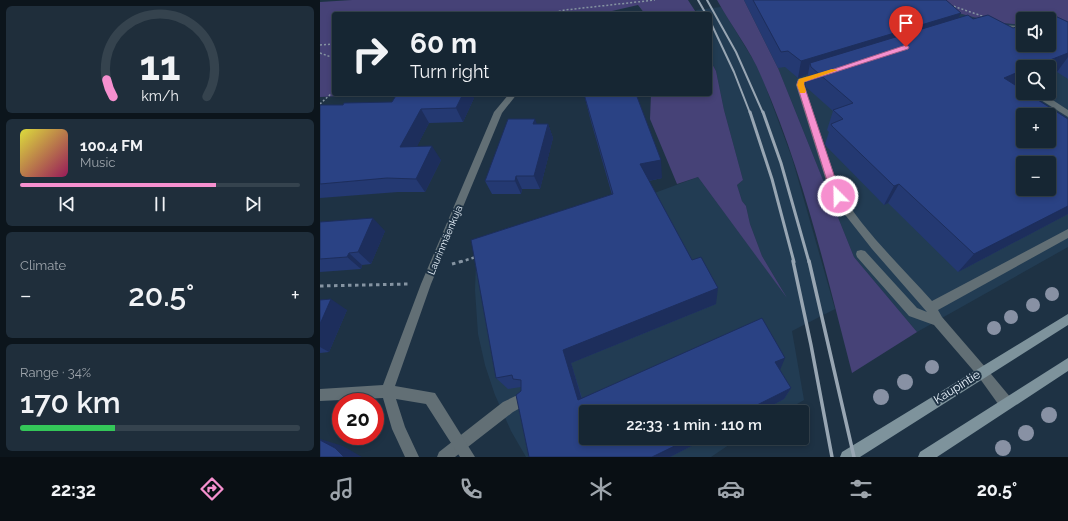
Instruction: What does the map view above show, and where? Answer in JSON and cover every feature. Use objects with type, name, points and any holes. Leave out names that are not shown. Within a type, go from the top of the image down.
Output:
[{"type":"main road","name":"Kaupintie","points":[[847,457],[1068,319]]},
{"type":"main road","points":[[925,457],[1068,364]]},
{"type":"street","points":[[988,22],[1016,27]]},
{"type":"street","points":[[824,74],[801,81],[800,85],[833,187],[842,204],[876,246],[931,308],[938,321],[982,372],[1006,403]]},
{"type":"street","name":"Laurinmäenkuja","points":[[387,391],[426,284],[498,112],[511,96]]},
{"type":"street","points":[[1047,100],[1068,114]]},
{"type":"street","points":[[931,308],[1068,233]]},
{"type":"street","points":[[861,254],[912,312],[938,321]]},
{"type":"street","points":[[387,391],[399,429],[412,457]]},
{"type":"street","points":[[320,395],[387,391],[430,398],[468,457]]},
{"type":"street","points":[[444,457],[508,407],[526,398]]},
{"type":"path","points":[[556,12],[655,0]]},
{"type":"path","points":[[950,5],[988,22]]},
{"type":"path","points":[[320,45],[332,44]]},
{"type":"path","points":[[320,53],[332,57]]},
{"type":"path","points":[[320,104],[332,93]]},
{"type":"path","points":[[450,264],[479,257]]},
{"type":"path","points":[[320,286],[426,284]]},
{"type":"shaded area","points":[[352,0],[688,0],[696,12],[643,12],[638,5],[608,12],[332,12],[332,96],[340,96],[320,97],[320,2]]},
{"type":"shaded area","points":[[717,0],[744,0],[778,68],[854,257],[917,332],[852,373],[823,260],[801,185],[776,112],[757,66]]},
{"type":"shaded area","points":[[744,0],[926,4],[991,22],[1016,24],[1016,52],[1056,52],[1056,39],[1068,28],[1068,247],[917,332],[854,257],[778,68]]},
{"type":"shaded area","points":[[911,0],[1068,0],[1068,28],[1056,22],[1056,12],[1016,12],[1016,24],[991,22]]},
{"type":"shaded area","points":[[721,7],[762,77],[792,158],[835,309],[792,331],[804,400],[795,405],[579,405],[579,445],[729,445],[711,457],[526,457],[511,431],[495,395],[485,365],[478,334],[475,290],[476,263],[480,237],[649,195],[698,177],[784,293],[762,256],[750,224],[746,206],[742,201],[737,185],[743,180],[724,110],[716,71],[712,64],[712,12],[697,12],[696,10]]},
{"type":"shaded area","points":[[712,64],[716,71],[724,110],[743,180],[737,185],[742,201],[746,206],[750,224],[762,256],[787,298],[698,177],[677,184],[650,119],[651,96],[712,96]]},
{"type":"building","points":[[753,0],[946,0],[961,13],[801,61],[788,51],[781,52]]},
{"type":"building","points":[[968,15],[973,19],[988,15],[1013,28],[1016,27],[1016,52],[1056,52],[1056,16],[1068,22],[1068,53],[1050,60],[1016,60],[1016,73],[1004,78],[1016,86],[1016,100],[1038,100],[1051,108],[1016,108],[1016,148],[1056,148],[1056,111],[1068,119],[1068,206],[974,254],[899,184],[894,186],[832,126],[831,124],[843,119],[833,110],[853,103],[811,67],[810,63]]},
{"type":"building","points":[[396,96],[462,96],[456,108],[421,109],[400,147],[432,146],[416,179],[387,178],[320,184],[320,105],[392,102]]},
{"type":"building","points":[[585,96],[637,96],[661,160],[640,164],[692,260],[701,257],[718,288],[563,350],[578,400],[762,318],[785,358],[775,362],[791,388],[757,405],[579,405],[579,445],[677,445],[652,457],[529,457],[516,395],[521,391],[521,380],[513,379],[512,375],[496,378],[471,240],[613,194]]},
{"type":"building","points":[[508,119],[535,119],[533,124],[548,124],[534,176],[516,176],[515,181],[485,181]]},
{"type":"building","points":[[373,218],[358,252],[349,253],[347,257],[320,259],[320,222]]},
{"type":"building","points":[[331,299],[320,324],[320,300]]},
{"type":"building","points":[[320,440],[335,448],[344,457],[320,457]]},
{"type":"railway","points":[[698,0],[705,12]]},
{"type":"railway","points":[[707,0],[736,52],[763,113]]},
{"type":"railway","points":[[712,25],[734,72],[750,113]]},
{"type":"railway","points":[[750,112],[772,179],[794,262]]},
{"type":"railway","points":[[763,112],[781,163],[809,262]]},
{"type":"railway","points":[[793,261],[811,345],[832,457]]},
{"type":"railway","points":[[809,261],[854,457]]},
{"type":"slow traffic","points":[[802,91],[800,85],[801,81],[835,70]]},
{"type":"route","points":[[838,196],[833,187],[800,85],[801,81],[906,47]]}]
